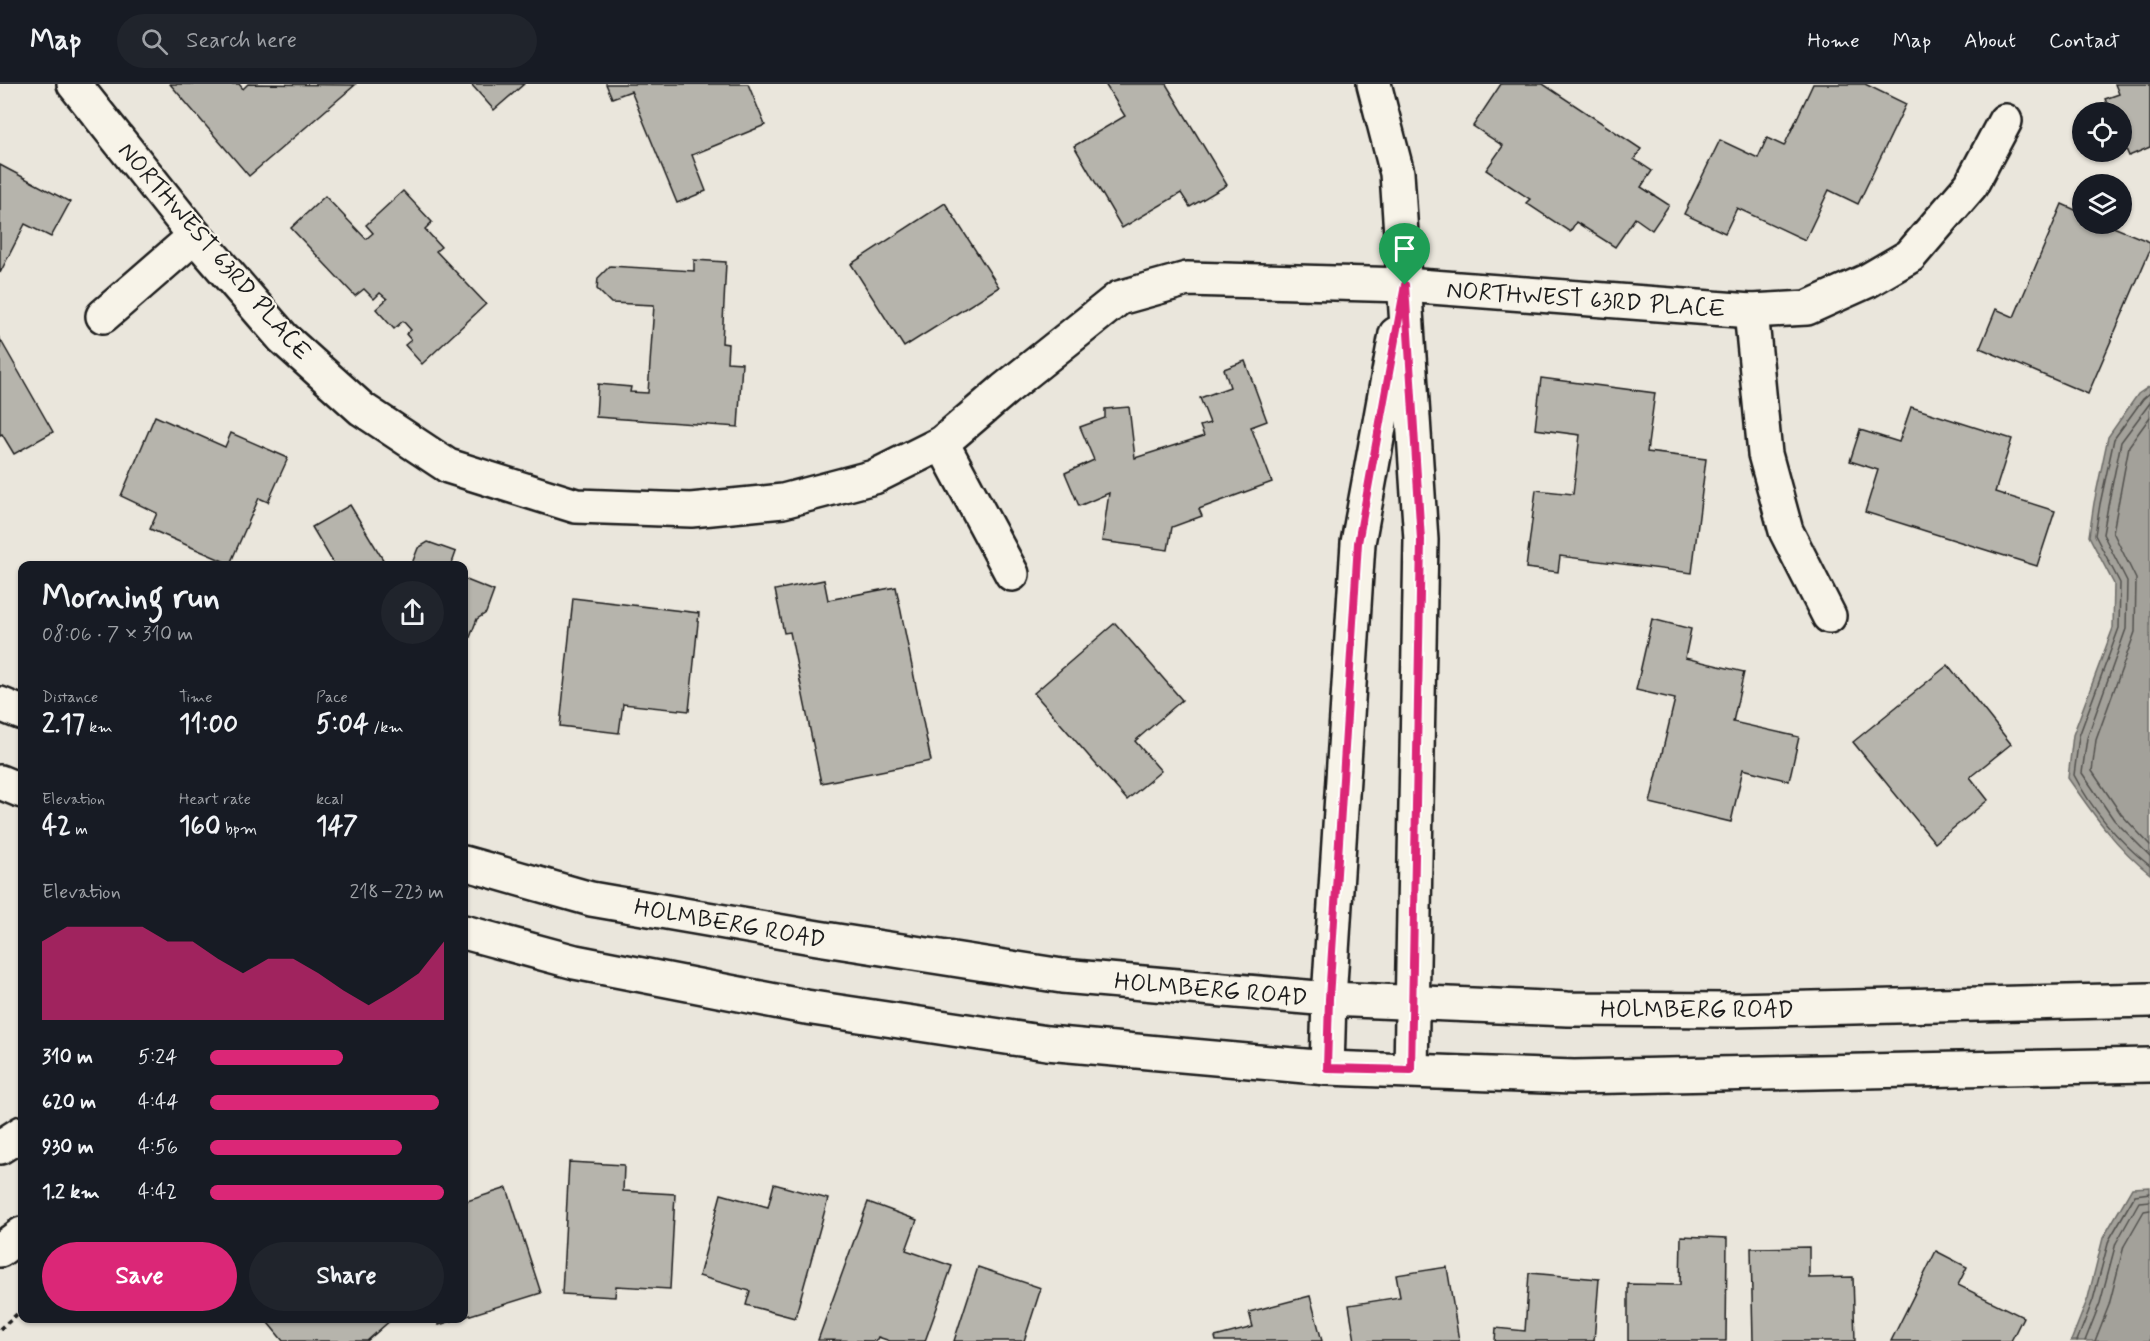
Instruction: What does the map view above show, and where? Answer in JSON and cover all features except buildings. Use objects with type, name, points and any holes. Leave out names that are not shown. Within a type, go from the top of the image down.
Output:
[{"type":"street","name":"NORTHWEST 63RD PLACE","points":[[74,84],[195,236],[283,338],[362,409],[448,466],[576,506],[691,510],[783,501],[874,477],[942,443],[1119,298],[1187,279],[1405,285],[1751,311],[1807,308],[1867,281],[1910,256],[1971,185],[2005,121]]},
{"type":"street","points":[[1374,84],[1397,173],[1421,540],[1411,1070]]},
{"type":"street","points":[[103,316],[195,236]]},
{"type":"street","points":[[1327,1068],[1329,999],[1358,543],[1405,285]]},
{"type":"street","points":[[1751,311],[1765,454],[1786,531],[1829,616]]},
{"type":"street","points":[[942,443],[1012,574]]},
{"type":"street","points":[[0,704],[18,711]]},
{"type":"street","points":[[0,782],[18,789]]},
{"type":"street","name":"HOLMBERG ROAD","points":[[468,864],[591,899],[842,942],[1062,976],[1329,999],[1568,1009],[1731,1010],[2150,1000]]},
{"type":"street","points":[[468,933],[575,962],[806,1008],[1047,1043],[1327,1068],[1574,1077],[2150,1065]]},
{"type":"street","points":[[0,1147],[18,1135]]},
{"type":"street","points":[[0,1250],[18,1237]]},
{"type":"path","points":[[0,1329],[18,1313]]},
{"type":"water","points":[[2150,386],[2150,874],[2115,841],[2068,778],[2073,735],[2113,628],[2114,584],[2089,536],[2094,503],[2108,437],[2138,394]]},
{"type":"water","points":[[2150,1187],[2150,1341],[2071,1341],[2088,1298],[2103,1238],[2132,1188]]},
{"type":"route","points":[[1405,285],[1421,540],[1411,1070],[1327,1068],[1329,999],[1358,543],[1405,285]]}]
